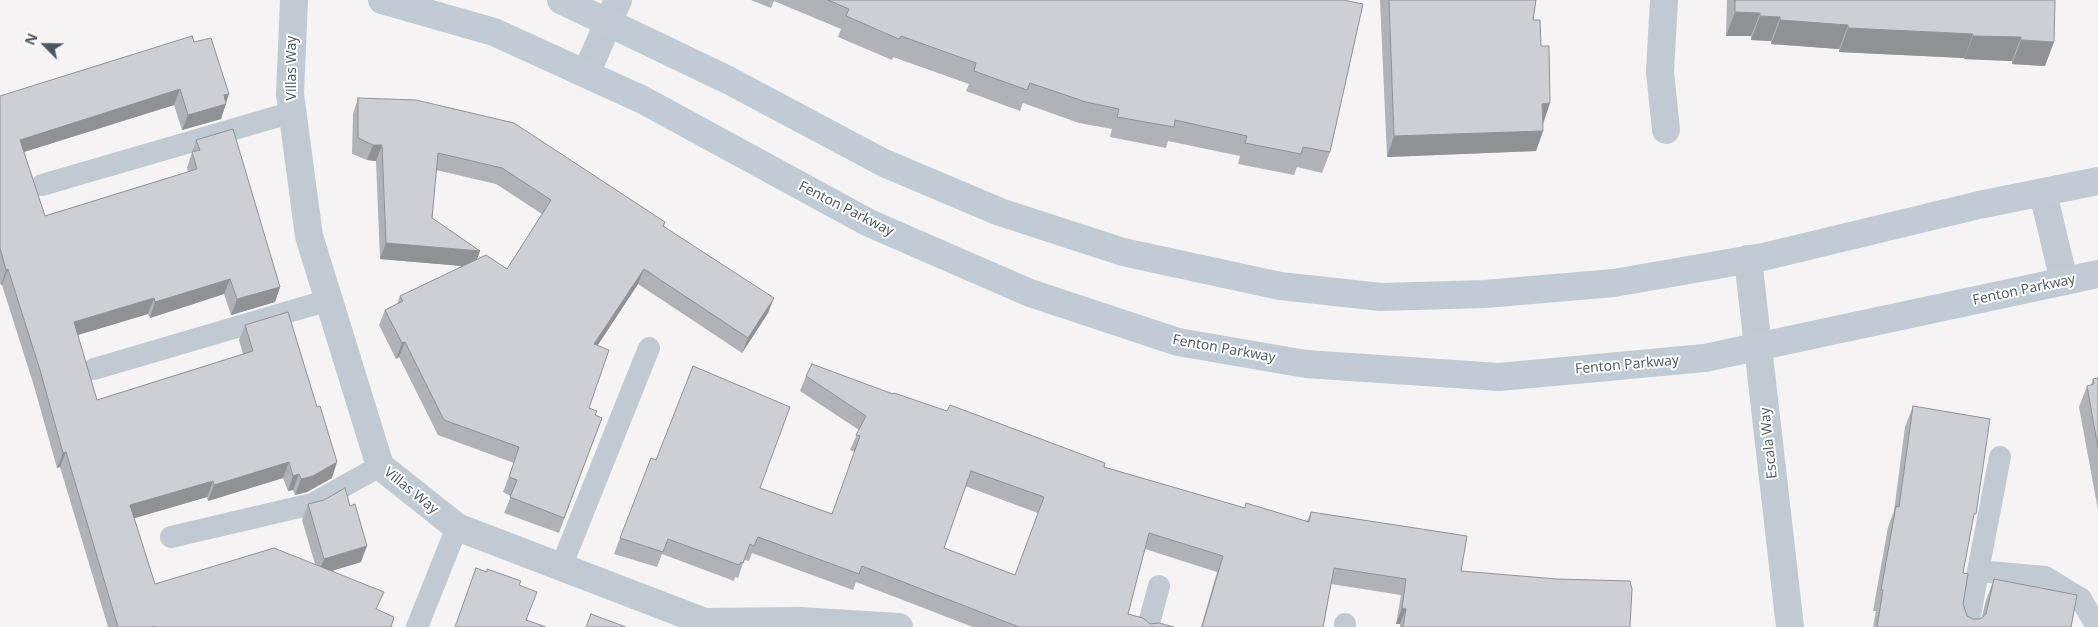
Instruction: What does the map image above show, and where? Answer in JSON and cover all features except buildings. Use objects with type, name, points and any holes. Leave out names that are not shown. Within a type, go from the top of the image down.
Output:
[{"type":"street","name":"Villas Way","points":[[294,0],[290,94],[309,236],[380,466],[457,528],[705,622],[899,627]]},
{"type":"street","name":"Fenton Parkway","points":[[382,0],[494,32],[643,100],[869,223],[1030,293],[1178,342],[1306,364],[1498,377],[1706,358],[2098,274]]},
{"type":"street","points":[[561,0],[613,11],[728,80],[884,163],[1000,212],[1123,252],[1280,286],[1381,298],[1485,294],[1614,283],[1748,260],[2098,181]]},
{"type":"street","points":[[1664,0],[1660,72],[1666,130]]},
{"type":"street","points":[[586,74],[613,11]]},
{"type":"street","points":[[2043,192],[2064,281]]},
{"type":"street","name":"Escala Way","points":[[1748,260],[1790,627]]},
{"type":"lane","points":[[42,185],[292,112]]},
{"type":"lane","points":[[94,369],[329,300]]},
{"type":"lane","points":[[562,567],[649,348]]},
{"type":"lane","points":[[1968,627],[2000,457]]},
{"type":"lane","points":[[171,538],[312,504],[380,466]]},
{"type":"lane","points":[[417,627],[457,528]]},
{"type":"lane","points":[[1978,571],[2045,576],[2081,599],[2097,627]]},
{"type":"lane","points":[[1148,627],[1159,586]]}]
